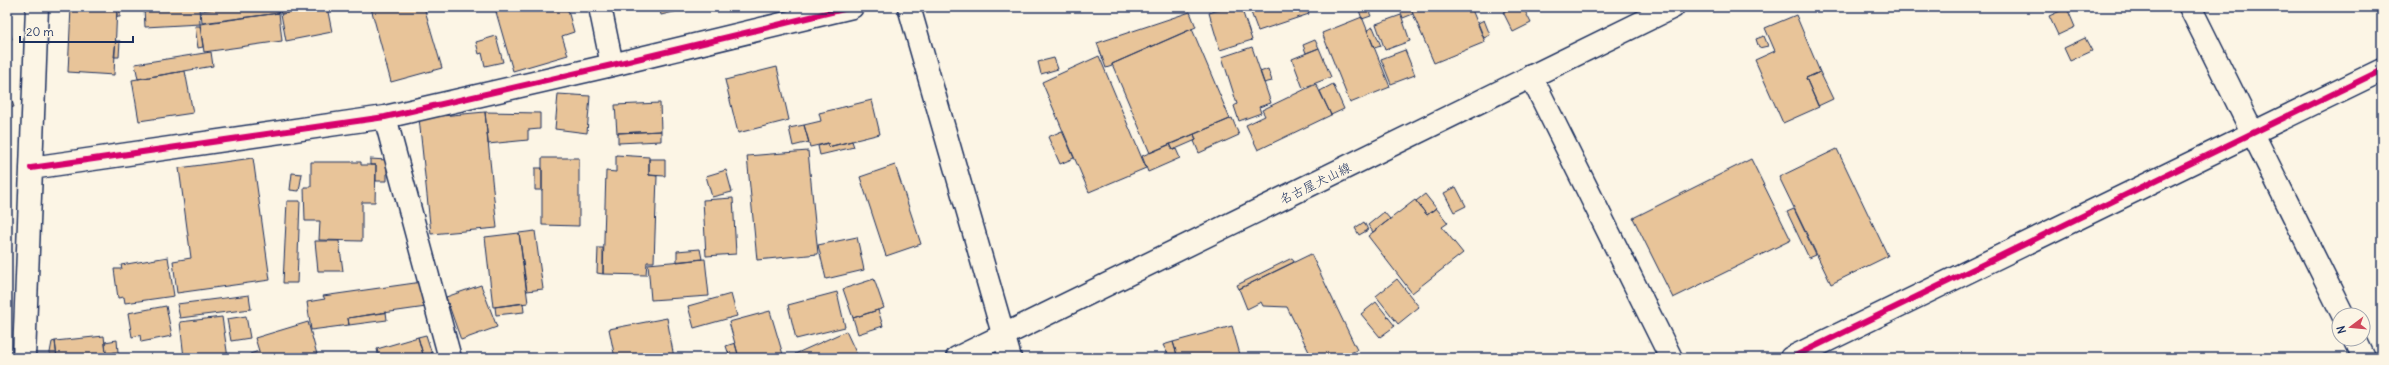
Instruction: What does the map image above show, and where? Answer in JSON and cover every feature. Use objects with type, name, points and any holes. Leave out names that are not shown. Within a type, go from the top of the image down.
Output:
[{"type":"street","points":[[24,358],[37,7]]},
{"type":"street","points":[[600,7],[612,65]]},
{"type":"street","points":[[31,168],[385,117],[612,65],[852,7]]},
{"type":"street","points":[[909,7],[1002,336],[1010,358]]},
{"type":"street","name":"名古屋犬山線","points":[[957,358],[1673,7]]},
{"type":"street","points":[[2190,7],[2254,133],[2339,307]]},
{"type":"street","points":[[1791,358],[2382,70]]},
{"type":"street","points":[[1531,76],[1671,358]]},
{"type":"street","points":[[385,117],[450,358]]},
{"type":"street","points":[[2359,347],[2364,358]]},
{"type":"building","points":[[71,7],[117,7],[114,75],[68,72]]},
{"type":"building","points":[[117,7],[120,7],[120,17],[117,17]]},
{"type":"building","points":[[144,7],[199,7],[200,24],[145,27]]},
{"type":"building","points":[[230,7],[278,7],[279,13],[202,23],[201,11]]},
{"type":"building","points":[[279,7],[286,7],[288,13],[281,14]]},
{"type":"building","points":[[286,7],[327,7],[332,32],[286,41],[281,14],[288,13]]},
{"type":"building","points":[[424,7],[442,68],[391,82],[371,8]]},
{"type":"building","points":[[514,7],[567,7],[574,32],[562,36],[568,55],[513,71],[496,12]]},
{"type":"building","points":[[659,7],[695,7],[661,15]]},
{"type":"building","points":[[1229,7],[1241,7],[1252,40],[1220,50],[1209,13]]},
{"type":"building","points":[[1249,7],[1306,7],[1309,14],[1258,31]]},
{"type":"building","points":[[1358,7],[1367,7],[1371,16],[1362,19]]},
{"type":"building","points":[[1399,7],[1410,7],[1413,14],[1403,18]]},
{"type":"building","points":[[1410,7],[1471,7],[1485,42],[1434,63]]},
{"type":"building","points":[[1513,7],[1523,7],[1531,23],[1513,32],[1503,12]]},
{"type":"building","points":[[2067,8],[2075,27],[2058,35],[2049,16]]},
{"type":"building","points":[[1190,12],[1196,27],[1106,68],[1097,43]]},
{"type":"building","points":[[279,13],[282,41],[204,52],[200,24]]},
{"type":"building","points":[[1401,15],[1410,41],[1385,50],[1376,24]]},
{"type":"building","points":[[1796,15],[1820,72],[1806,78],[1819,107],[1783,123],[1755,60],[1775,51],[1765,28]]},
{"type":"building","points":[[1362,17],[1390,87],[1350,103],[1322,33]]},
{"type":"building","points":[[1484,20],[1490,35],[1484,38],[1478,23]]},
{"type":"building","points":[[7,23],[12,39],[7,40]]},
{"type":"building","points":[[195,26],[200,26],[203,47],[198,48]]},
{"type":"building","points":[[1373,27],[1381,46],[1374,48],[1367,30]]},
{"type":"building","points":[[1192,29],[1230,119],[1150,153],[1112,64]]},
{"type":"building","points":[[496,36],[503,62],[485,66],[482,53],[479,54],[476,42]]},
{"type":"building","points":[[1764,36],[1768,46],[1759,48],[1756,39]]},
{"type":"building","points":[[2085,38],[2092,51],[2070,61],[2064,48]]},
{"type":"building","points":[[1315,40],[1319,48],[1306,53],[1303,45]]},
{"type":"building","points":[[116,41],[120,41],[119,57],[114,57]]},
{"type":"building","points":[[1252,47],[1271,103],[1259,107],[1261,113],[1239,121],[1234,106],[1237,104],[1222,57]]},
{"type":"building","points":[[1319,48],[1331,77],[1303,88],[1292,59]]},
{"type":"building","points":[[1405,50],[1415,75],[1391,84],[1381,59]]},
{"type":"building","points":[[211,52],[213,66],[138,79],[135,64]]},
{"type":"building","points":[[1099,56],[1146,168],[1089,192],[1042,82]]},
{"type":"building","points":[[1054,58],[1058,69],[1041,74],[1038,62]]},
{"type":"building","points":[[777,67],[789,120],[738,133],[725,80]]},
{"type":"building","points":[[1268,69],[1272,81],[1264,83],[1260,72]]},
{"type":"building","points":[[185,71],[193,113],[139,121],[132,80]]},
{"type":"building","points":[[1820,72],[1833,99],[1818,106],[1806,78]]},
{"type":"building","points":[[1316,84],[1331,115],[1258,150],[1246,125],[1265,116],[1262,110]]},
{"type":"building","points":[[1333,84],[1344,109],[1331,115],[1320,91]]},
{"type":"building","points":[[7,86],[14,107],[7,108]]},
{"type":"building","points":[[558,94],[590,96],[587,133],[555,129]]},
{"type":"building","points":[[872,100],[880,134],[828,147],[828,143],[810,147],[804,125],[821,121],[819,113]]},
{"type":"building","points":[[660,103],[661,131],[617,133],[615,105]]},
{"type":"building","points":[[485,112],[497,228],[431,234],[419,118]]},
{"type":"building","points":[[485,112],[540,113],[540,129],[528,130],[528,140],[488,144]]},
{"type":"building","points":[[1232,118],[1239,135],[1199,153],[1194,141],[1196,140],[1194,134]]},
{"type":"building","points":[[804,125],[809,142],[793,146],[789,128]]},
{"type":"building","points":[[661,131],[661,141],[618,143],[618,133]]},
{"type":"building","points":[[1062,131],[1074,158],[1060,164],[1048,137]]},
{"type":"building","points":[[1194,134],[1196,140],[1173,150],[1170,144]]},
{"type":"building","points":[[852,141],[854,147],[820,155],[818,146],[828,143],[828,147]]},
{"type":"building","points":[[1170,144],[1173,150],[1176,149],[1180,158],[1148,172],[1142,156]]},
{"type":"building","points":[[1837,149],[1888,256],[1831,284],[1779,177]]},
{"type":"building","points":[[808,151],[818,254],[757,260],[747,156]]},
{"type":"building","points":[[616,155],[649,157],[649,175],[657,176],[654,262],[647,262],[646,275],[603,274],[606,171],[616,172]]},
{"type":"building","points":[[253,158],[270,280],[177,293],[173,261],[191,258],[179,168]]},
{"type":"building","points":[[542,158],[579,158],[579,226],[542,225]]},
{"type":"building","points":[[370,159],[387,160],[387,181],[376,181],[376,165],[370,165]]},
{"type":"building","points":[[649,159],[665,159],[665,176],[649,175]]},
{"type":"building","points":[[1751,159],[1791,240],[1673,298],[1633,218]]},
{"type":"building","points":[[311,162],[361,162],[361,165],[376,165],[375,202],[362,202],[362,241],[319,240],[320,221],[305,221],[304,187],[311,187]]},
{"type":"building","points":[[895,165],[921,244],[886,256],[860,177]]},
{"type":"building","points":[[535,168],[542,168],[542,190],[535,190]]},
{"type":"building","points":[[726,170],[732,192],[712,197],[706,176]]},
{"type":"building","points":[[292,173],[302,174],[299,191],[290,190]]},
{"type":"building","points":[[1456,187],[1466,206],[1454,212],[1444,193]]},
{"type":"building","points":[[1425,194],[1436,208],[1427,215],[1416,201]]},
{"type":"building","points":[[733,198],[736,254],[706,256],[703,200]]},
{"type":"building","points":[[1415,200],[1427,215],[1436,208],[1448,223],[1442,227],[1463,253],[1412,293],[1368,236]]},
{"type":"building","points":[[287,201],[300,201],[297,283],[283,283]]},
{"type":"building","points":[[1794,209],[1816,255],[1809,258],[1787,212]]},
{"type":"building","points":[[1384,212],[1390,219],[1373,232],[1368,225]]},
{"type":"building","points":[[1364,222],[1368,230],[1359,235],[1355,228]]},
{"type":"building","points":[[535,231],[543,289],[527,291],[519,233]]},
{"type":"building","points":[[519,233],[528,303],[493,307],[485,237]]},
{"type":"building","points":[[857,237],[864,270],[826,279],[818,245]]},
{"type":"building","points":[[315,241],[339,241],[343,271],[318,271]]},
{"type":"building","points":[[598,248],[603,248],[603,274],[597,273]]},
{"type":"building","points":[[700,249],[702,259],[677,262],[677,251]]},
{"type":"building","points":[[1311,254],[1357,350],[1340,358],[1312,358],[1287,307],[1263,306],[1261,302],[1247,309],[1239,289]]},
{"type":"building","points":[[168,257],[174,296],[125,303],[124,297],[118,298],[114,269],[122,269],[121,265]]},
{"type":"building","points":[[1292,258],[1294,262],[1239,289],[1237,285]]},
{"type":"building","points":[[705,259],[709,296],[651,300],[648,264]]},
{"type":"building","points":[[874,279],[884,308],[853,318],[843,289]]},
{"type":"building","points":[[1397,279],[1419,307],[1398,324],[1376,296]]},
{"type":"building","points":[[422,282],[426,307],[348,318],[349,325],[311,330],[307,302],[325,299],[323,296]]},
{"type":"building","points":[[481,285],[497,327],[461,340],[446,297]]},
{"type":"building","points":[[837,292],[845,327],[796,339],[788,305]]},
{"type":"building","points":[[731,294],[737,316],[694,328],[688,306]]},
{"type":"building","points":[[249,295],[251,309],[180,318],[177,304]]},
{"type":"building","points":[[1376,302],[1395,326],[1380,337],[1361,314]]},
{"type":"building","points":[[523,303],[524,312],[496,315],[495,307]]},
{"type":"building","points":[[166,306],[172,336],[141,342],[140,335],[132,337],[128,313]]},
{"type":"building","points":[[878,310],[883,326],[858,334],[853,318]]},
{"type":"building","points":[[770,311],[784,358],[739,358],[729,322]]},
{"type":"building","points":[[386,312],[387,320],[349,325],[348,318]]},
{"type":"building","points":[[246,316],[250,338],[231,341],[227,319]]},
{"type":"building","points":[[222,317],[228,358],[184,358],[180,322]]},
{"type":"building","points":[[667,318],[674,358],[615,358],[609,329]]},
{"type":"building","points":[[308,322],[318,358],[251,358],[250,354],[259,351],[255,338]]},
{"type":"building","points":[[1232,326],[1241,358],[1178,358],[1173,342]]},
{"type":"building","points":[[846,331],[858,357],[797,358],[795,354]]},
{"type":"building","points":[[426,335],[433,357],[429,358],[424,358],[418,337]]},
{"type":"building","points":[[104,336],[106,353],[118,352],[119,358],[57,358],[55,341]]},
{"type":"building","points":[[418,337],[424,358],[379,358],[377,349]]},
{"type":"building","points":[[117,340],[118,352],[106,353],[105,342]]},
{"type":"building","points":[[55,341],[57,358],[49,358],[52,342]]},
{"type":"building","points":[[1173,342],[1178,358],[1170,358],[1163,345]]},
{"type":"building","points":[[735,343],[739,358],[730,358],[726,346]]},
{"type":"cycle path","points":[[31,168],[385,117],[612,65],[852,7]]},
{"type":"cycle path","points":[[1791,358],[2382,70]]}]
